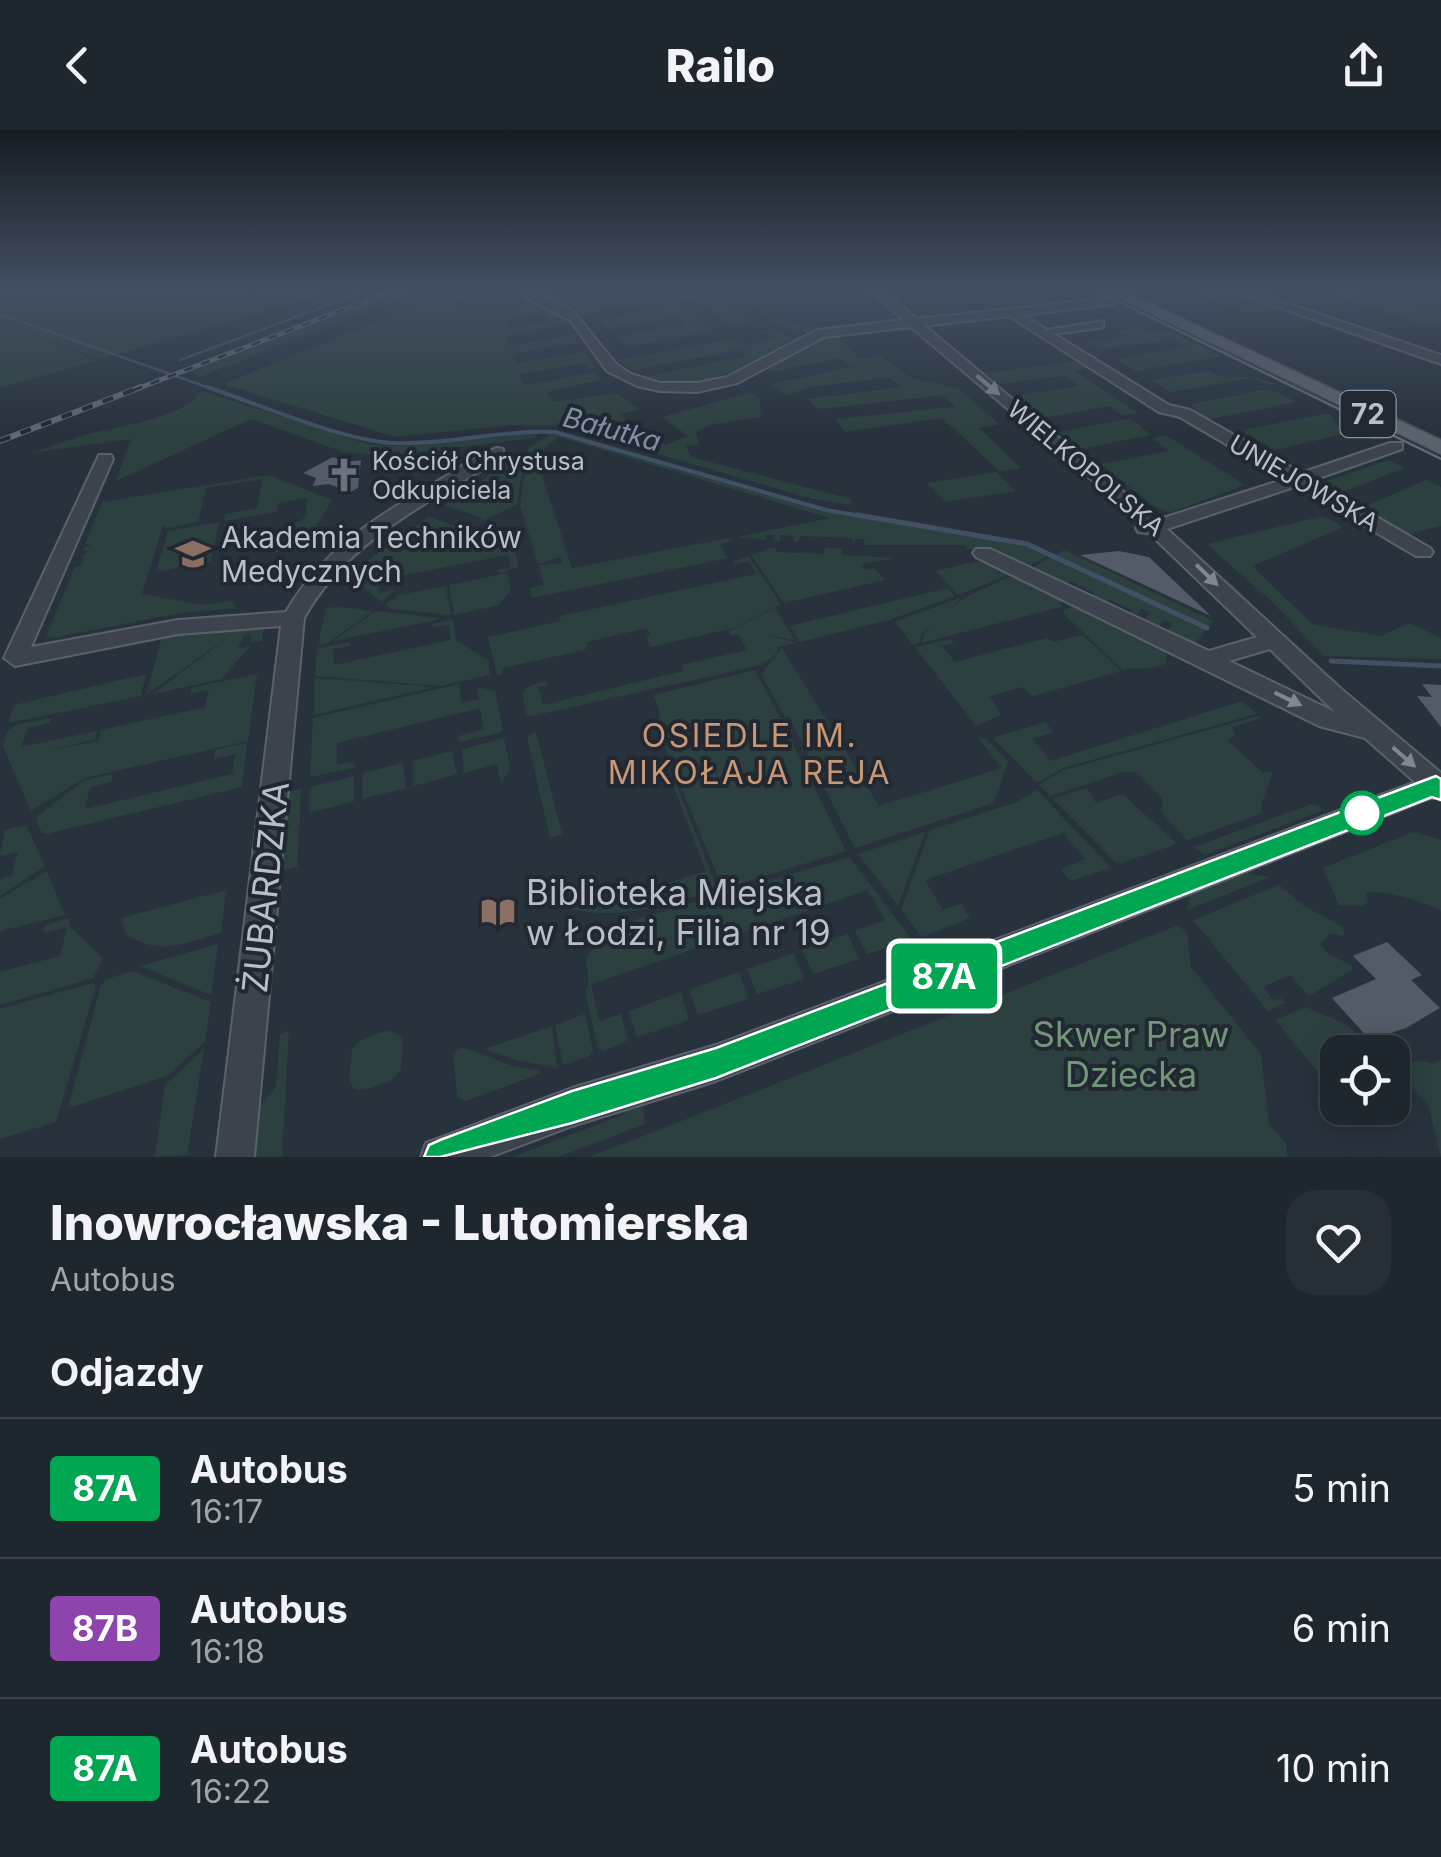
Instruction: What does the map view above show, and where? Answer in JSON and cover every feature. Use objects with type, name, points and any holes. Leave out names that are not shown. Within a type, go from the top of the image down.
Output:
[{"type":"main road","name":"72","points":[[1200,336],[1441,440]]},
{"type":"main road","name":"72","points":[[1295,378],[1441,448]]},
{"type":"street","points":[[589,336],[617,371],[638,382],[666,387],[729,381],[814,336]]},
{"type":"street","name":"WIELKOPOLSKA","points":[[929,336],[1440,788]]},
{"type":"street","name":"UNIEJOWSKA","points":[[1055,336],[1168,410],[1185,414],[1423,552]]},
{"type":"street","points":[[1370,336],[1441,360]]},
{"type":"street","points":[[1148,527],[1396,446]]},
{"type":"street","name":"ŻUBARDZKA","points":[[235,1157],[293,618],[309,588],[340,556],[497,453]]},
{"type":"street","points":[[105,459],[15,658],[178,627],[293,618]]},
{"type":"street","points":[[983,553],[1336,722],[1371,729]]},
{"type":"street","points":[[1207,660],[1283,648]]},
{"type":"street","points":[[440,1157],[572,1107],[716,1063],[1440,788]]},
{"type":"green space","points":[[0,336],[36,336],[97,360],[0,388]]},
{"type":"green space","points":[[37,336],[180,336],[100,359]]},
{"type":"green space","points":[[282,336],[305,336],[200,377],[191,372]]},
{"type":"green space","points":[[341,336],[509,336],[504,337],[508,346],[574,336],[578,343],[511,354],[516,363],[584,352],[597,369],[584,363],[519,374],[524,385],[595,372],[600,380],[546,392],[555,402],[617,393],[639,409],[619,414],[666,445],[688,436],[662,417],[752,392],[760,399],[761,417],[713,424],[696,432],[699,444],[686,446],[691,457],[851,499],[851,505],[810,498],[565,427],[575,422],[576,416],[555,426],[512,425],[395,437],[223,384]]},
{"type":"green space","points":[[622,336],[688,336],[627,347],[616,337]]},
{"type":"green space","points":[[776,336],[794,338],[741,367],[706,380],[644,377],[747,356],[739,350],[632,370],[618,360],[733,339],[745,345],[779,337]]},
{"type":"green space","points":[[851,336],[839,338],[858,358],[881,356],[909,377],[959,389],[999,424],[979,428],[1021,468],[999,471],[942,418],[845,432],[835,419],[955,407],[944,395],[818,409],[808,399],[901,387],[891,377],[811,387],[785,395],[770,384],[851,367],[840,358],[772,372],[767,368],[813,340]]},
{"type":"green space","points":[[1180,336],[1222,356],[1135,371],[1116,359],[1189,346],[1175,339],[1101,350],[1088,342]]},
{"type":"green space","points":[[1082,361],[1092,367],[1076,371],[1137,413],[1122,415],[1109,406],[1043,418],[1014,396],[1079,386],[1064,376],[1000,384],[986,373]]},
{"type":"green space","points":[[1208,371],[1255,377],[1275,384],[1252,378],[1170,392],[1150,380]]},
{"type":"green space","points":[[1270,389],[1297,402],[1205,420],[1191,404]]},
{"type":"green space","points":[[201,391],[368,444],[397,446],[539,433],[533,438],[389,456],[343,452],[251,419],[116,481],[131,439],[32,453],[165,415],[192,401]]},
{"type":"green space","points":[[1329,413],[1340,428],[1363,427],[1384,437],[1375,440],[1356,431],[1275,450],[1241,430]]},
{"type":"green space","points":[[1131,418],[1151,435],[1080,449],[1059,432]]},
{"type":"green space","points":[[553,432],[809,506],[1005,538],[1052,554],[1027,567],[991,550],[967,549],[965,545],[865,545],[864,539],[855,539],[855,544],[851,538],[800,536],[799,542],[794,542],[794,536],[780,535],[780,541],[775,541],[775,535],[766,535],[765,540],[737,537],[830,518],[559,437],[535,455],[572,568],[729,538],[734,541],[720,544],[728,558],[532,598],[530,588],[544,585],[539,565],[563,563],[560,557],[538,564],[520,505],[528,449]]},
{"type":"green space","points":[[1167,436],[1245,485],[1169,513],[1151,504],[1101,464],[1169,451],[1152,438]]},
{"type":"green space","points":[[525,451],[517,505],[478,522],[482,518],[445,505]]},
{"type":"green space","points":[[1388,460],[1404,468],[1335,495],[1318,484]]},
{"type":"green space","points":[[996,472],[1016,491],[945,502],[927,483]]},
{"type":"green space","points":[[268,475],[332,500],[305,546],[333,540],[325,545],[272,553],[274,536],[306,517],[307,498],[278,503],[276,512],[224,521],[225,514],[258,508],[262,479],[206,488],[198,522],[166,528],[163,525],[142,594],[203,605],[231,601],[237,608],[179,613],[53,638],[46,636],[75,567],[81,566],[84,558],[79,557],[87,551],[82,550],[91,544],[85,544],[102,502]]},
{"type":"green space","points":[[1426,480],[1441,487],[1441,526],[1405,535],[1359,509]]},
{"type":"green space","points":[[1323,516],[1343,527],[1252,566],[1312,624],[1381,636],[1409,623],[1441,638],[1441,659],[1324,656],[1269,599],[1207,544]]},
{"type":"green space","points":[[429,517],[507,544],[519,567],[499,573],[498,570],[511,567],[508,555],[379,580],[379,593],[394,590],[382,602],[347,575]]},
{"type":"green space","points":[[219,522],[211,561],[156,572],[168,531]]},
{"type":"green space","points":[[775,547],[776,552],[824,554],[825,548],[842,549],[843,555],[896,558],[861,564],[865,570],[874,568],[885,580],[784,603],[751,555]]},
{"type":"green space","points":[[1062,551],[1213,621],[1193,646],[1165,633],[1173,624],[1165,620],[1156,629],[1142,622],[1150,613],[1142,609],[1133,618],[1127,616],[1132,610],[1110,600],[1104,605],[1090,598],[1095,593],[1070,581],[1064,586],[1030,569]]},
{"type":"green space","points":[[749,557],[781,604],[733,628],[651,647],[646,636],[650,635],[648,630],[643,629],[587,642],[585,650],[502,668],[502,674],[497,675],[488,637],[561,621],[560,616],[756,574],[749,561],[734,561]]},
{"type":"green space","points":[[983,560],[1015,572],[958,595],[935,571]]},
{"type":"green space","points":[[507,573],[511,590],[499,605],[454,615],[449,585]]},
{"type":"green space","points":[[1018,573],[1061,595],[1061,607],[921,643],[937,618],[949,608]]},
{"type":"green space","points":[[446,586],[451,615],[391,609],[385,605],[399,595]]},
{"type":"green space","points":[[948,588],[955,596],[889,620],[800,642],[789,626]]},
{"type":"green space","points":[[962,597],[923,632],[918,644],[913,645],[895,622]]},
{"type":"green space","points":[[1082,605],[1165,649],[1167,662],[1123,670],[1064,614],[1064,609]]},
{"type":"green space","points":[[326,608],[373,611],[328,643],[318,645]]},
{"type":"green space","points":[[775,608],[795,640],[765,635],[797,643],[778,647],[776,654],[761,665],[532,716],[526,714],[522,693],[531,685],[546,681],[547,685],[538,687],[543,705],[683,671],[682,665],[747,650],[738,634],[730,636],[729,631]]},
{"type":"green space","points":[[376,611],[437,618],[437,620],[333,641]]},
{"type":"green space","points":[[453,619],[456,640],[489,661],[489,675],[441,686],[315,676],[317,648],[350,642],[350,646],[333,649],[334,665],[451,640],[448,625],[433,628],[432,624]]},
{"type":"green space","points":[[264,628],[262,641],[251,642],[251,635],[243,636],[238,649],[251,646],[221,679],[153,694],[235,632],[146,695],[162,637]]},
{"type":"green space","points":[[1083,635],[1121,671],[1033,696],[1023,687],[990,696],[1001,715],[976,726],[915,647],[951,639],[954,643],[942,646],[955,662],[1047,638],[1053,642]]},
{"type":"green space","points":[[782,648],[879,806],[1002,768],[977,736],[987,740],[1008,761],[994,803],[855,848],[789,717],[785,717],[761,674]]},
{"type":"green space","points":[[755,670],[785,727],[774,729],[781,740],[790,738],[846,851],[723,889],[660,735],[659,709],[653,695]]},
{"type":"green space","points":[[146,674],[141,696],[8,723],[14,705]]},
{"type":"green space","points":[[257,674],[248,741],[84,778],[31,811],[3,747],[7,731],[18,724],[51,718],[50,723],[28,728],[21,747],[97,731],[95,739],[44,752],[98,741],[101,730],[205,707],[209,690],[190,694],[191,688]]},
{"type":"green space","points":[[315,678],[434,687],[314,715]]},
{"type":"green space","points":[[459,684],[462,703],[479,699],[477,687],[495,691],[503,730],[459,742],[459,736],[484,729],[480,708],[337,743],[337,765],[354,762],[354,768],[310,777],[313,718]]},
{"type":"green space","points":[[1242,701],[1256,714],[1063,768],[1037,783],[993,738],[1045,722],[1054,732],[1032,739],[1051,761]]},
{"type":"green space","points":[[1261,718],[1232,727],[1235,736],[1227,740],[1263,773],[1273,772],[1261,805],[1262,813],[1187,840],[1161,812],[1163,799],[1137,772],[1123,772],[1050,796],[1039,785],[1064,770]]},
{"type":"green space","points":[[536,732],[562,834],[550,838],[527,737]]},
{"type":"green space","points":[[504,738],[510,769],[501,783],[497,764],[464,773],[462,749]]},
{"type":"green space","points":[[247,743],[242,787],[46,834],[35,818],[85,780],[113,774],[111,782],[90,787],[85,809],[232,774],[235,754],[214,759],[215,750]]},
{"type":"green space","points":[[452,751],[457,774],[413,786],[413,761]]},
{"type":"green space","points":[[403,763],[406,788],[362,799],[363,773]]},
{"type":"green space","points":[[354,776],[354,801],[309,813],[309,790]]},
{"type":"green space","points":[[675,781],[718,890],[624,912],[566,908],[580,904],[576,888],[562,891],[561,887],[577,883],[584,909],[706,871],[672,782]]},
{"type":"green space","points":[[1087,788],[1096,803],[1123,794],[1177,844],[1117,864],[1053,799]]},
{"type":"green space","points":[[301,789],[297,867],[281,871],[286,793]]},
{"type":"green space","points":[[1037,790],[1111,868],[1070,881],[1061,869],[1085,859],[1063,833],[925,880],[943,910],[961,904],[970,918],[922,937],[901,910],[930,830],[1017,802]]},
{"type":"green space","points":[[1312,804],[1320,806],[1321,811],[1205,855],[1194,847]]},
{"type":"green space","points":[[26,825],[45,866],[0,896],[0,879],[11,876],[18,852],[0,856],[5,830]]},
{"type":"green space","points":[[925,832],[898,906],[858,854]]},
{"type":"green space","points":[[1413,832],[1441,840],[1441,911],[1405,897],[1376,892],[1366,892],[1368,902],[1362,906],[1339,905],[1323,868]]},
{"type":"green space","points":[[849,857],[912,940],[867,954],[855,931],[885,920],[868,890],[591,984],[599,1021],[621,1014],[628,1040],[603,1051],[598,1048],[585,992],[589,984],[586,959],[596,946],[635,920]]},
{"type":"green space","points":[[47,871],[65,915],[0,931],[0,899]]},
{"type":"green space","points":[[1245,873],[1270,877],[1187,910],[1190,895]]},
{"type":"green space","points":[[1279,885],[1304,906],[1343,927],[1344,935],[1329,934],[1320,944],[1328,954],[1351,965],[1352,970],[1309,996],[1290,975],[1263,987],[1274,1001],[1281,998],[1285,1003],[1268,1011],[1193,920]]},
{"type":"green space","points":[[226,890],[221,933],[172,946],[150,945],[126,934],[121,918]]},
{"type":"green space","points":[[68,918],[70,927],[103,958],[93,978],[0,1005],[0,972],[60,956],[67,927],[43,933],[45,925]]},
{"type":"green space","name":"Skwer Praw Dziecka","points":[[1179,925],[1187,934],[1191,967],[1261,1054],[1269,1125],[1286,1143],[1287,1157],[590,1157]]},
{"type":"green space","points":[[848,934],[859,959],[813,974],[802,950]]},
{"type":"green space","points":[[218,944],[211,995],[140,966]]},
{"type":"green space","points":[[794,953],[804,979],[757,994],[747,969]]},
{"type":"green space","points":[[132,971],[211,1002],[205,1042],[167,1076],[68,1108],[101,985]]},
{"type":"green space","points":[[739,972],[748,999],[698,1015],[689,990]]},
{"type":"green space","points":[[92,983],[96,986],[56,1122],[0,1139],[0,1009]]},
{"type":"green space","points":[[681,992],[689,1020],[637,1037],[629,1011]]},
{"type":"green space","points":[[1306,1007],[1349,1026],[1357,1035],[1320,1035],[1320,1074],[1275,1020]]},
{"type":"green space","points":[[585,1014],[593,1050],[589,1056],[563,1065],[555,1025]]},
{"type":"green space","points":[[552,1026],[557,1068],[485,1049]]},
{"type":"green space","points":[[289,1030],[282,1157],[250,1157],[255,1112],[276,1087],[280,1034]]},
{"type":"green space","points":[[390,1030],[403,1038],[401,1071],[388,1082],[354,1089],[349,1079],[352,1049],[365,1039]]},
{"type":"green space","points":[[462,1047],[513,1066],[539,1070],[540,1074],[465,1101],[457,1096],[453,1054]]},
{"type":"green space","points":[[204,1049],[187,1155],[155,1157],[165,1085]]},
{"type":"green space","points":[[1418,1060],[1433,1064],[1441,1060],[1441,1157],[1428,1104],[1410,1086],[1410,1063]]},
{"type":"green space","points":[[642,1099],[645,1124],[558,1157],[513,1157],[625,1114],[624,1105]]},
{"type":"building","name":"Kościół Chrystusa Odkupiciela","points":[[333,457],[346,462],[361,460],[358,488],[350,492],[329,484],[313,486],[316,478],[303,473]]},
{"type":"building","points":[[1119,551],[1149,557],[1211,616],[1080,555]]},
{"type":"building","points":[[1422,684],[1441,685],[1441,727],[1417,696],[1432,697]]},
{"type":"building","points":[[1387,942],[1422,975],[1411,980],[1440,1008],[1406,1028],[1385,1035],[1365,1035],[1332,998],[1376,979],[1353,956]]},
{"type":"waterway","name":"Bałutka","points":[[62,336],[215,390]]},
{"type":"waterway","points":[[180,360],[245,336]]},
{"type":"waterway","name":"Bałutka","points":[[207,387],[326,429],[373,441],[413,443],[555,432],[826,510],[873,518]]},
{"type":"waterway","name":"Bałutka","points":[[858,515],[1027,544],[1207,628]]},
{"type":"waterway","name":"Bałutka","points":[[1331,661],[1441,666]]},
{"type":"tram line","points":[[1189,336],[1441,459]]},
{"type":"railway","points":[[134,390],[275,336]]},
{"type":"railway","points":[[0,441],[141,387]]},
{"type":"bus line","name":"87A","points":[[440,1157],[572,1107],[716,1063],[1274,851],[1436,785],[1441,791]]},
{"type":"place","name":"Kościół Chrystusa Odkupiciela","points":[[344,475]]},
{"type":"place","name":"Akademia Techników Medycznych","points":[[193,554]]},
{"type":"place","name":"Biblioteka Miejska w Łodzi, Filia nr 19","points":[[498,912]]},
{"type":"district","name":"OSIEDLE IM. MIKOŁAJA REJA","points":[[750,754]]}]
